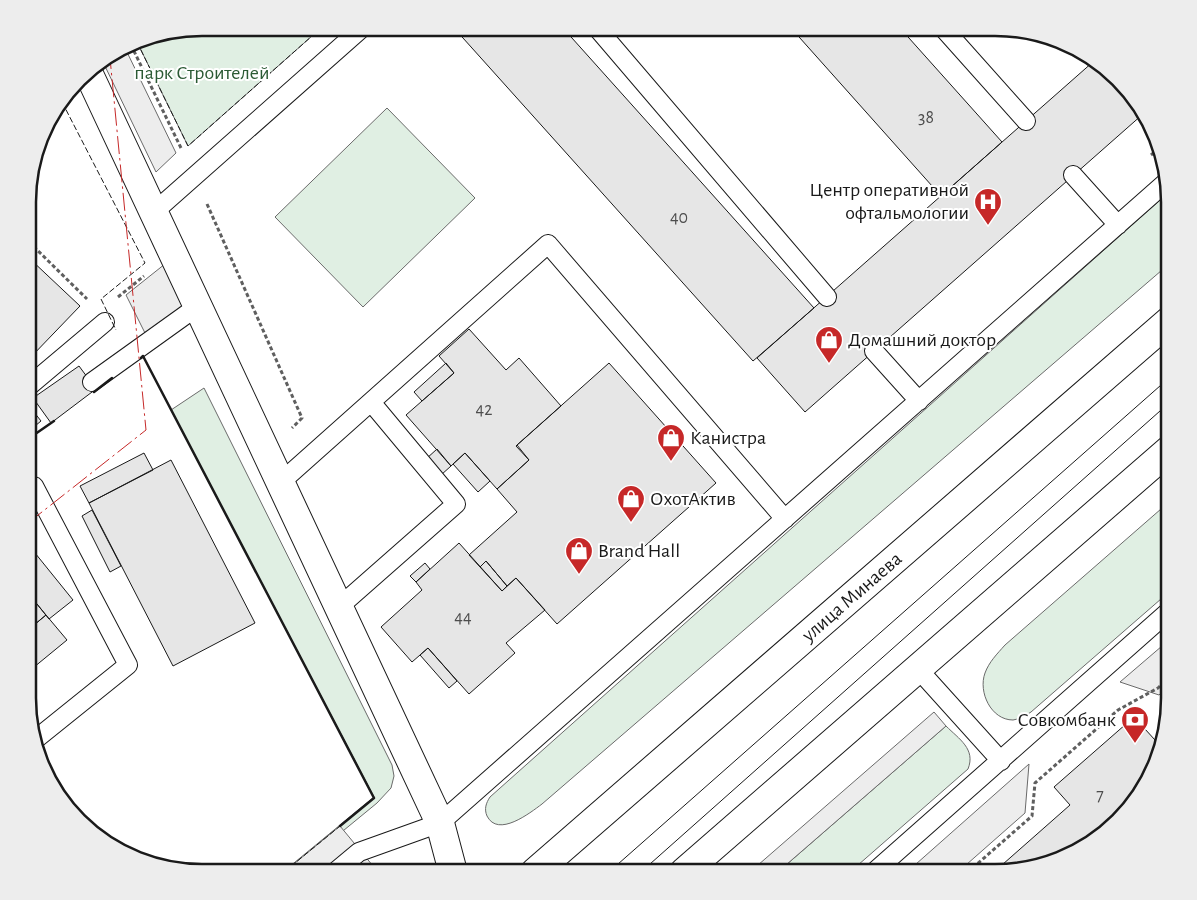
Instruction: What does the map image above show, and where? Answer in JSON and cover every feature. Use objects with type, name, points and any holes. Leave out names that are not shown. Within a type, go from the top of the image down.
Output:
[{"type":"main road","points":[[91,79],[440,823],[451,863]]},
{"type":"main road","name":"улица Минаева","points":[[545,863],[1161,328]]},
{"type":"main road","points":[[694,864],[1160,457]]},
{"type":"lane","points":[[154,212],[353,36]]},
{"type":"lane","points":[[604,37],[827,297]]},
{"type":"lane","points":[[951,37],[1026,121]]},
{"type":"lane","points":[[1073,175],[1118,226]]},
{"type":"lane","points":[[346,863],[359,852],[440,823],[1160,188]]},
{"type":"lane","points":[[281,482],[548,244],[785,519]]},
{"type":"lane","points":[[92,382],[198,306]]},
{"type":"lane","points":[[36,380],[88,336],[102,317]]},
{"type":"lane","points":[[874,351],[919,401]]},
{"type":"lane","points":[[339,607],[456,504],[371,402]]},
{"type":"lane","points":[[37,491],[128,665],[40,736]]},
{"type":"lane","points":[[883,864],[1160,619]]},
{"type":"lane","points":[[918,669],[1001,761]]},
{"type":"path","points":[[134,51],[195,176],[302,418],[288,431]]},
{"type":"path","points":[[36,249],[102,317]]},
{"type":"path","points":[[88,336],[90,322],[102,317],[173,253]]},
{"type":"path","points":[[977,864],[1032,816],[1035,783],[1118,710],[1160,686]]},
{"type":"green space","name":"парк Строителей","points":[[202,36],[312,36],[188,146],[140,49],[159,42]]},
{"type":"green space","points":[[387,108],[475,198],[363,307],[275,217]]},
{"type":"green space","points":[[1161,199],[1161,271],[542,804],[514,822],[499,825],[492,822],[487,816],[487,804],[490,797]]},
{"type":"green space","points":[[204,388],[392,765],[394,776],[391,788],[377,803],[304,863],[294,863],[374,797],[171,410]]},
{"type":"green space","points":[[1160,510],[1160,600],[1031,712],[1013,720],[1005,719],[993,710],[988,704],[983,688],[983,680],[989,665],[1005,645]]},
{"type":"green space","points":[[946,726],[965,745],[970,756],[968,769],[859,864],[788,864]]},
{"type":"shaded area","points":[[128,54],[176,153],[156,172],[106,67]]},
{"type":"shaded area","points":[[175,256],[196,301],[147,337],[126,295]]},
{"type":"shaded area","points":[[1160,648],[1159,695],[1120,682]]},
{"type":"shaded area","points":[[934,712],[946,726],[788,864],[760,864]]},
{"type":"shaded area","points":[[1029,764],[1025,813],[967,864],[916,864]]},
{"type":"shaded area","points":[[340,826],[371,863],[295,863]]},
{"type":"building","points":[[461,36],[571,36],[814,308],[753,361]]},
{"type":"building","points":[[799,37],[908,37],[1002,142],[941,196]]},
{"type":"building","points":[[1089,65],[1104,77],[1127,101],[1138,118],[805,412],[757,358]]},
{"type":"building","points":[[36,265],[80,306],[36,351]]},
{"type":"building","points":[[469,329],[506,370],[519,358],[561,406],[516,446],[529,460],[497,489],[465,453],[451,466],[406,415],[454,373],[439,356]]},
{"type":"building","points":[[446,363],[454,373],[422,401],[414,392]]},
{"type":"building","points":[[609,363],[716,483],[557,624],[516,578],[507,586],[486,561],[480,567],[469,555],[517,512],[497,489],[529,460],[517,445]]},
{"type":"building","points":[[79,366],[96,389],[51,423],[36,403],[36,396]]},
{"type":"building","points":[[36,415],[41,421],[36,425]]},
{"type":"building","points":[[437,449],[451,466],[441,475],[426,459]]},
{"type":"building","points":[[144,453],[153,470],[89,503],[80,486]]},
{"type":"building","points":[[465,453],[490,481],[478,492],[453,464]]},
{"type":"building","points":[[171,460],[255,623],[173,666],[89,503]]},
{"type":"building","points":[[92,510],[121,566],[110,572],[82,516]]},
{"type":"building","points":[[459,543],[502,591],[516,578],[545,610],[506,643],[515,653],[469,694],[428,648],[412,662],[381,627],[422,590],[416,582]]},
{"type":"building","points":[[37,555],[73,600],[49,619],[37,604]]},
{"type":"building","points":[[486,561],[507,586],[502,591],[480,567]]},
{"type":"building","points":[[425,563],[430,569],[416,582],[410,576]]},
{"type":"building","points":[[37,604],[46,615],[37,623]]},
{"type":"building","points":[[46,615],[67,640],[37,665],[37,623]]},
{"type":"building","points":[[428,648],[457,681],[449,688],[420,655]]},
{"type":"building","points":[[1134,717],[1155,740],[1139,781],[1120,807],[1096,830],[1059,851],[1038,858],[1004,863],[1070,805],[1054,787]]},
{"type":"tram line","points":[[619,864],[1161,385]]},
{"type":"tram line","points":[[650,864],[1161,410]]},
{"type":"fence","points":[[140,49],[188,146],[312,36]]},
{"type":"fence","points":[[65,108],[145,263],[101,299],[116,330]]},
{"type":"fence","points":[[295,863],[340,826]]},
{"type":"wall","points":[[141,358],[143,356],[374,798],[340,826]]},
{"type":"wall","points":[[94,392],[112,378]]},
{"type":"wall","points":[[36,433],[54,421]]},
{"type":"power","points":[[37,516],[146,430],[111,64]]},
{"type":"place","name":"Центр оперативной офтальмологии","points":[[988,226]]},
{"type":"place","name":"Домашний доктор","points":[[829,364]]},
{"type":"place","name":"Канистра","points":[[671,462]]},
{"type":"place","name":"ОхотАктив","points":[[631,523]]},
{"type":"place","name":"Brand Hall","points":[[579,575]]},
{"type":"place","name":"Совкомбанк","points":[[1135,744]]}]
